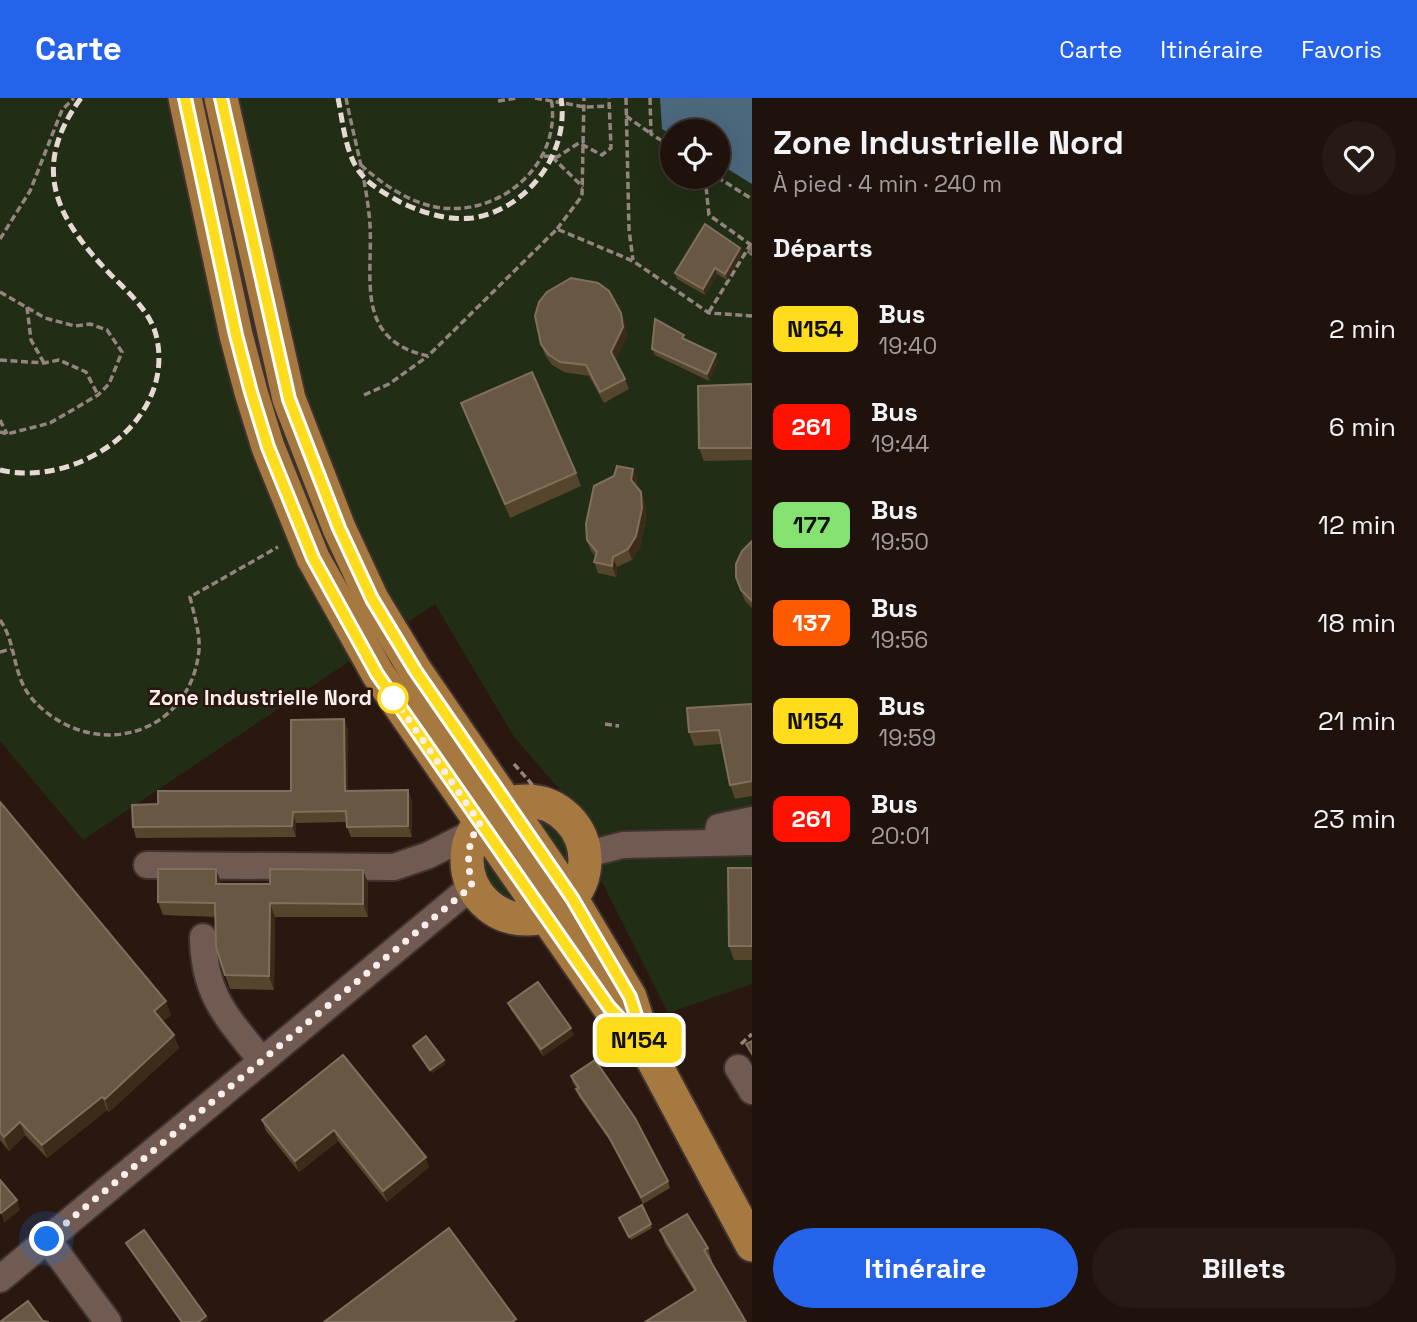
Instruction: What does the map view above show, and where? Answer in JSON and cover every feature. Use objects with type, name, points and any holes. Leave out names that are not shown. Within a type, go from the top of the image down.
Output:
[{"type":"main road","points":[[186,98],[248,380],[268,447],[308,546],[343,616],[377,674],[486,820],[559,906],[630,997],[646,1047],[752,1245]]},
{"type":"main road","points":[[221,98],[289,399],[313,466],[372,599],[415,670],[486,820]]},
{"type":"main road","points":[[531,801],[544,804],[570,821],[577,831],[584,855],[583,871],[559,906],[512,916],[494,909],[472,886],[467,864],[468,848],[486,820],[531,801]]},
{"type":"street","points":[[147,865],[394,867],[429,855],[486,820]]},
{"type":"street","points":[[716,842],[719,827],[752,820]]},
{"type":"street","points":[[584,855],[623,845],[752,842]]},
{"type":"street","points":[[0,1279],[472,886]]},
{"type":"street","points":[[203,937],[208,982],[224,1013],[262,1061]]},
{"type":"street","points":[[738,1068],[752,1091]]},
{"type":"street","points":[[47,1239],[108,1322]]},
{"type":"path","points":[[0,239],[30,191],[62,110],[74,98]]},
{"type":"path","points":[[346,98],[370,224],[369,299],[379,322],[394,341],[428,356]]},
{"type":"path","points":[[498,101],[517,98]]},
{"type":"path","points":[[535,98],[584,107],[609,106]]},
{"type":"path","points":[[364,395],[389,384],[428,356],[577,208],[583,187],[584,98]]},
{"type":"path","points":[[552,157],[579,143],[584,143],[602,155],[611,148],[609,98]]},
{"type":"path","points":[[626,98],[629,230],[634,261]]},
{"type":"path","points":[[650,98],[651,134]]},
{"type":"path","points":[[360,164],[375,177],[415,200],[440,208],[466,209],[485,205],[504,196],[530,175],[543,155],[552,123],[552,99]]},
{"type":"path","points":[[626,116],[660,140]]},
{"type":"path","points":[[543,155],[552,157],[583,187]]},
{"type":"path","points":[[730,186],[752,200]]},
{"type":"path","points":[[706,189],[709,215],[751,243],[709,313]]},
{"type":"path","points":[[557,229],[594,242],[634,261],[709,313],[752,316]]},
{"type":"path","points":[[0,292],[45,318],[75,326],[90,324],[107,330],[122,352],[109,384],[98,395],[50,424],[0,432]]},
{"type":"path","points":[[27,307],[31,340],[44,363]]},
{"type":"path","points":[[0,360],[44,363],[60,360],[86,372],[98,395]]},
{"type":"path","points":[[0,420],[7,433]]},
{"type":"path","points":[[0,620],[18,677],[29,695],[63,724],[75,730],[116,737],[137,732],[171,709],[195,667],[199,635],[190,597],[284,543]]},
{"type":"path","points":[[0,652],[11,649]]},
{"type":"path","points":[[605,724],[619,726]]},
{"type":"path","points":[[513,763],[544,804]]},
{"type":"green space","points":[[0,98],[752,98],[752,984],[668,1013],[598,874],[596,838],[583,817],[514,737],[435,604],[83,840],[0,741]]},
{"type":"green space","points":[[532,814],[542,816],[565,834],[573,852],[571,872]]},
{"type":"green space","points":[[482,850],[519,905],[502,897],[488,885],[481,869]]},
{"type":"water","points":[[660,98],[752,98],[752,184],[730,170],[730,119],[661,119]]},
{"type":"building","points":[[705,224],[740,248],[725,274],[715,268],[703,289],[675,273]]},
{"type":"building","points":[[571,278],[598,283],[609,291],[621,313],[623,327],[611,352],[625,379],[600,392],[586,365],[560,362],[548,354],[541,344],[535,316],[539,302],[547,292]]},
{"type":"building","points":[[655,319],[684,335],[682,338],[716,354],[707,374],[652,349]]},
{"type":"building","points":[[532,372],[576,473],[505,504],[461,403]]},
{"type":"building","points":[[752,384],[752,448],[699,448],[698,386]]},
{"type":"building","points":[[617,466],[633,469],[631,480],[641,492],[642,508],[636,536],[628,549],[613,557],[612,566],[594,562],[597,552],[587,540],[586,524],[594,486],[614,476]]},
{"type":"building","points":[[752,541],[752,601],[741,590],[736,577],[736,564],[742,551]]},
{"type":"building","points":[[752,704],[752,781],[730,785],[719,730],[689,732],[687,708]]},
{"type":"building","points":[[344,719],[345,791],[408,790],[408,826],[347,827],[346,811],[293,812],[292,826],[133,827],[132,805],[158,804],[158,791],[291,791],[291,720]]},
{"type":"building","points":[[0,802],[166,1001],[154,1011],[174,1035],[105,1099],[102,1097],[42,1145],[20,1122],[4,1137],[0,1132]]},
{"type":"building","points":[[728,868],[752,868],[752,946],[729,946]]},
{"type":"building","points":[[158,869],[216,869],[216,884],[270,884],[270,869],[363,870],[363,904],[270,903],[269,976],[225,975],[216,947],[215,903],[158,902]]},
{"type":"building","points":[[538,982],[571,1028],[541,1049],[508,1003]]},
{"type":"building","points":[[426,1036],[444,1060],[430,1070],[413,1046]]},
{"type":"building","points":[[752,1041],[752,1054],[746,1044]]},
{"type":"building","points":[[343,1055],[426,1157],[383,1191],[334,1130],[295,1161],[262,1120]]},
{"type":"building","points":[[595,1060],[635,1118],[668,1181],[641,1197],[609,1137],[576,1089],[579,1088],[571,1076]]},
{"type":"building","points":[[0,1180],[17,1200],[1,1213],[0,1212]]},
{"type":"building","points":[[642,1205],[651,1224],[629,1237],[619,1218]]},
{"type":"building","points":[[687,1214],[708,1248],[704,1250],[746,1322],[645,1322],[696,1290],[660,1230]]},
{"type":"building","points":[[449,1228],[516,1319],[512,1322],[324,1322]]},
{"type":"building","points":[[144,1230],[206,1316],[198,1322],[182,1322],[126,1243]]},
{"type":"building","points":[[28,1301],[43,1321],[49,1322],[0,1322]]},
{"type":"railway","points":[[0,470],[29,473],[59,469],[88,459],[113,443],[135,422],[150,397],[158,369],[157,339],[150,321],[139,304],[76,234],[56,192],[53,170],[56,148],[65,124],[81,98]]},
{"type":"railway","points":[[338,98],[351,157],[365,178],[384,193],[408,206],[434,215],[463,219],[492,213],[510,204],[540,176],[559,139],[561,98]]},
{"type":"bus line","name":"N154","points":[[185,98],[236,335],[251,392],[268,447],[313,558],[343,616],[404,715],[609,1007],[646,1047],[630,997],[572,898],[415,670],[372,599],[339,528],[289,399],[221,98]]},
{"type":"place","name":"Zone Industrielle Nord","points":[[393,698]]},
{"type":"route","points":[[47,1239],[449,902],[472,886],[467,864],[468,848],[480,823],[391,694],[393,698]]}]
